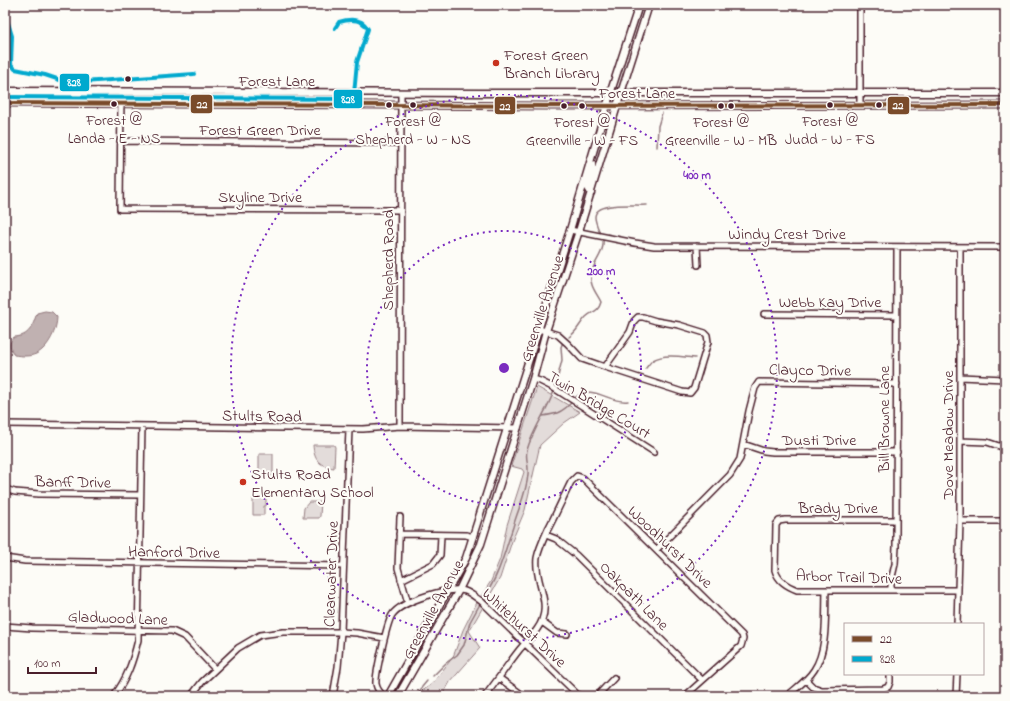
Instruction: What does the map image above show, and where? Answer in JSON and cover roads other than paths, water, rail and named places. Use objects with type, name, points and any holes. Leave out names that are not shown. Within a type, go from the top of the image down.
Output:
[{"type":"main road","name":"Greenville Avenue","points":[[388,696],[462,566],[473,537],[639,5]]},
{"type":"main road","name":"Greenville Avenue","points":[[398,696],[459,590],[481,544],[518,428],[546,332],[580,231],[649,5]]},
{"type":"main road","name":"Forest Lane","points":[[5,91],[348,93],[1005,93]]},
{"type":"main road","points":[[196,92],[197,104]]},
{"type":"main road","points":[[348,93],[348,105]]},
{"type":"main road","points":[[482,93],[482,105]]},
{"type":"main road","points":[[547,106],[548,93]]},
{"type":"main road","points":[[685,93],[690,105]]},
{"type":"main road","points":[[745,93],[746,105]]},
{"type":"main road","points":[[798,93],[798,105]]},
{"type":"main road","points":[[966,93],[966,105]]},
{"type":"main road","name":"Forest Lane","points":[[5,103],[547,106],[1005,105]]},
{"type":"main road","points":[[591,160],[592,169],[588,188],[591,193]]},
{"type":"street","points":[[860,5],[860,105]]},
{"type":"street","points":[[120,141],[121,92]]},
{"type":"street","name":"Shepherd Road","points":[[400,426],[401,93]]},
{"type":"street","name":"Forest Green Drive","points":[[120,141],[400,143]]},
{"type":"street","name":"Skyline Drive","points":[[120,141],[120,209],[400,210]]},
{"type":"street","name":"Windy Crest Drive","points":[[570,230],[635,244],[654,246],[1005,247]]},
{"type":"street","points":[[697,246],[698,265]]},
{"type":"street","name":"Bill Browne Lane","points":[[891,590],[891,581],[896,559],[897,247]]},
{"type":"street","name":"Dove Meadow Drive","points":[[957,623],[960,521],[960,247]]},
{"type":"street","name":"Webb Kay Drive","points":[[764,314],[896,315]]},
{"type":"street","points":[[539,329],[558,335],[582,359],[605,367],[682,392],[690,393],[694,388],[708,342],[707,335],[705,332],[679,325],[638,317],[634,321],[630,332],[605,367]]},
{"type":"street","points":[[960,377],[1005,379]]},
{"type":"street","name":"Twin Bridge Court","points":[[533,379],[552,387],[654,452]]},
{"type":"street","name":"Clayco Drive","points":[[656,550],[730,475],[740,458],[755,388],[759,382],[897,384]]},
{"type":"street","name":"Stults Road","points":[[5,424],[349,429],[374,429],[400,426],[518,428]]},
{"type":"street","points":[[114,696],[123,683],[133,662],[138,640],[142,426]]},
{"type":"street","name":"Clearwater Drive","points":[[333,696],[338,667],[341,632],[349,429]]},
{"type":"street","points":[[960,441],[987,442],[1005,448]]},
{"type":"street","name":"Dusti Drive","points":[[742,444],[764,451],[773,452],[896,452]]},
{"type":"street","name":"Woodhurst Drive","points":[[546,535],[571,482],[577,476],[583,478],[740,632],[743,639],[741,646],[702,680]]},
{"type":"street","name":"Banff Drive","points":[[5,489],[15,492],[39,494],[140,495]]},
{"type":"street","points":[[400,516],[398,568],[408,603]]},
{"type":"street","name":"Brady Drive","points":[[779,521],[896,520]]},
{"type":"street","name":"Arbor Trail Drive","points":[[779,521],[776,525],[775,570],[776,575],[788,587],[797,590],[957,590]]},
{"type":"street","points":[[960,521],[1005,521]]},
{"type":"street","points":[[399,534],[466,535],[473,537]]},
{"type":"street","points":[[401,580],[433,564],[440,555],[441,535]]},
{"type":"street","points":[[485,696],[542,622],[545,601],[538,579],[537,562],[539,550],[546,535]]},
{"type":"street","name":"Oakpath Lane","points":[[546,535],[561,542],[576,555],[702,680]]},
{"type":"street","name":"Hanford Drive","points":[[5,558],[25,561],[344,566]]},
{"type":"street","name":"Whitehurst Drive","points":[[384,696],[377,689],[376,679],[384,638],[392,616],[396,610],[408,603],[438,592],[459,590],[469,593],[481,601],[579,696]]},
{"type":"street","points":[[787,696],[806,680],[814,670],[822,655],[826,590]]},
{"type":"street","points":[[542,622],[557,633],[568,634]]},
{"type":"street","name":"Gladwood Lane","points":[[5,626],[32,628],[164,630],[178,633],[191,642],[215,669]]},
{"type":"street","points":[[191,696],[202,682],[238,648],[260,635],[283,632],[341,632],[357,633],[384,638]]},
{"type":"street","points":[[806,680],[813,687],[822,690],[883,689],[888,687],[890,675]]},
{"type":"street","points":[[956,696],[957,675]]},
{"type":"street","points":[[499,678],[524,696]]},
{"type":"street","points":[[597,696],[614,678]]},
{"type":"street","points":[[685,696],[702,680]]},
{"type":"waterway","points":[[657,147],[658,126],[662,113]]},
{"type":"waterway","points":[[600,233],[595,217],[597,212],[601,209],[616,205],[647,205]]},
{"type":"waterway","points":[[569,337],[586,317],[600,306],[601,302],[592,285],[591,273],[601,252],[603,240]]},
{"type":"waterway","points":[[556,384],[562,360],[561,347],[563,342]]},
{"type":"waterway","points":[[645,369],[653,360],[658,358],[674,356],[695,358]]},
{"type":"waterway","points":[[484,597],[494,581],[501,563],[524,494],[528,474],[527,450],[536,427],[548,406],[554,391]]},
{"type":"waterway","points":[[576,397],[582,393],[588,392],[615,400],[628,401]]},
{"type":"waterway","points":[[543,416],[558,412],[571,403]]},
{"type":"waterway","points":[[433,676],[446,663],[457,655],[464,645],[470,622],[480,604]]},
{"type":"waterway","points":[[417,696],[427,681]]},
{"type":"place","name":"Forest Green Branch Library","points":[[496,63]]},
{"type":"place","name":"Forest @ Landa - E - NS","points":[[114,104]]},
{"type":"place","name":"Forest @ Shepherd - W - NS","points":[[413,105]]},
{"type":"place","name":"Forest @ Judd - W - FS","points":[[830,105]]},
{"type":"place","name":"Forest @ Greenville - W - FS","points":[[582,106]]},
{"type":"place","name":"Forest @ Greenville - W - MB","points":[[721,106]]},
{"type":"place","name":"Stults Road Elementary School","points":[[243,482]]}]
